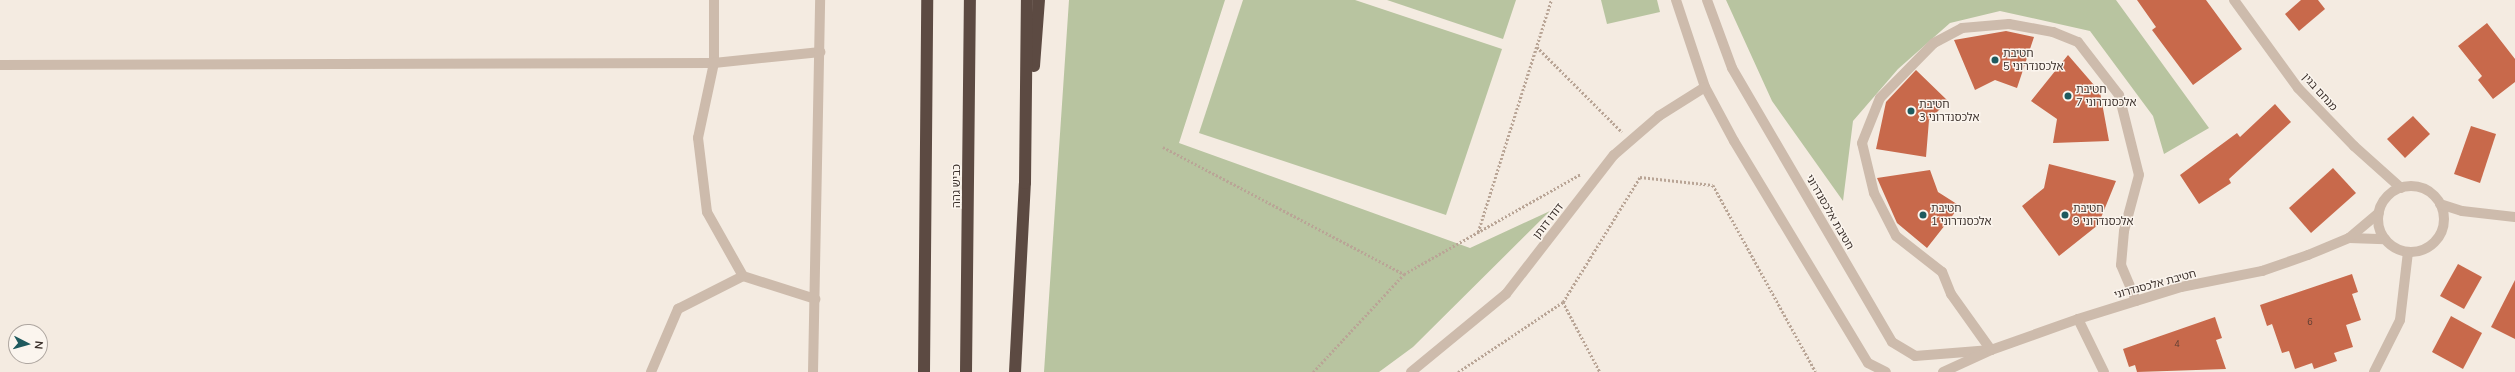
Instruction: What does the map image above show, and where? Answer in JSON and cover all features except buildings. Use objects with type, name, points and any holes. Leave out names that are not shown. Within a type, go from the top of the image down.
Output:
[{"type":"highway","points":[[924,372],[927,0]]},
{"type":"highway","name":"כביש גהה","points":[[966,372],[970,0]]},
{"type":"highway","points":[[1025,183],[1027,0]]},
{"type":"highway","points":[[1015,372],[1025,183],[1039,0]]},
{"type":"street","points":[[714,0],[714,63],[698,138],[707,212],[743,276],[815,299]]},
{"type":"street","points":[[813,372],[820,0]]},
{"type":"street","points":[[1676,0],[1705,87],[1868,363],[1886,372]]},
{"type":"street","name":"חטיבת אלכסנדרוני","points":[[1708,0],[1732,68],[1892,342],[1915,356],[1991,350]]},
{"type":"street","name":"מנחם בגין","points":[[2234,0],[2298,88],[2354,146],[2401,188]]},
{"type":"street","points":[[1991,350],[1951,294],[1942,272],[1896,236],[1874,193],[1862,143],[1880,98],[1934,43],[1962,28],[2009,24],[2054,32],[2078,42],[2119,95],[2138,175],[2124,232],[2121,265],[2136,301]]},
{"type":"street","points":[[0,65],[714,63],[820,52]]},
{"type":"street","name":"דודו דותן","points":[[1411,372],[1506,294],[1614,155],[1659,116],[1705,87]]},
{"type":"street","points":[[2440,204],[2444,220],[2433,244],[2408,252],[2385,239],[2379,213],[2388,196],[2401,188],[2425,190],[2440,204],[2462,211],[2515,217]]},
{"type":"street","points":[[2444,220],[2462,211]]},
{"type":"street","name":"חטיבת אלכסנדרוני","points":[[1943,372],[1991,350],[2078,319],[2181,287],[2262,271],[2349,238],[2379,213]]},
{"type":"street","name":"חטיבת אלכסנדרוני","points":[[2349,238],[2385,239]]},
{"type":"street","points":[[2374,372],[2400,320],[2408,252]]},
{"type":"street","points":[[651,372],[678,309],[743,276]]},
{"type":"street","points":[[2078,319],[2104,372]]},
{"type":"path","points":[[1478,232],[1551,0]]},
{"type":"path","points":[[1537,47],[1631,141]]},
{"type":"path","points":[[1163,147],[1404,274]]},
{"type":"path","points":[[1313,372],[1404,274],[1587,171]]},
{"type":"path","points":[[1458,372],[1563,302],[1640,177],[1713,185],[1816,372]]},
{"type":"path","points":[[1563,302],[1600,372]]},
{"type":"green space","points":[[1069,0],[1225,0],[1179,143],[1470,248],[1550,211],[1413,347],[1379,372],[1044,372]]},
{"type":"green space","points":[[1243,0],[1355,0],[1502,49],[1446,215],[1199,133]]},
{"type":"green space","points":[[1387,0],[1516,0],[1503,39]]},
{"type":"green space","points":[[1601,0],[1657,0],[1660,12],[1607,24]]},
{"type":"green space","points":[[1726,0],[2116,0],[2209,128],[2164,154],[2153,116],[2090,31],[2000,11],[1950,23],[1898,69],[1853,121],[1843,201],[1772,101]]},
{"type":"place","name":"חטיבת אלכסנדרוני 5","points":[[1995,60]]},
{"type":"place","name":"חטיבת אלכסנדרוני 7","points":[[2068,96]]},
{"type":"place","name":"חטיבת אלכסנדרוני 3","points":[[1911,111]]},
{"type":"place","name":"חטיבת אלכסנדרוני 1","points":[[1923,215]]},
{"type":"place","name":"חטיבת אלכסנדרוני 9","points":[[2065,215]]}]
